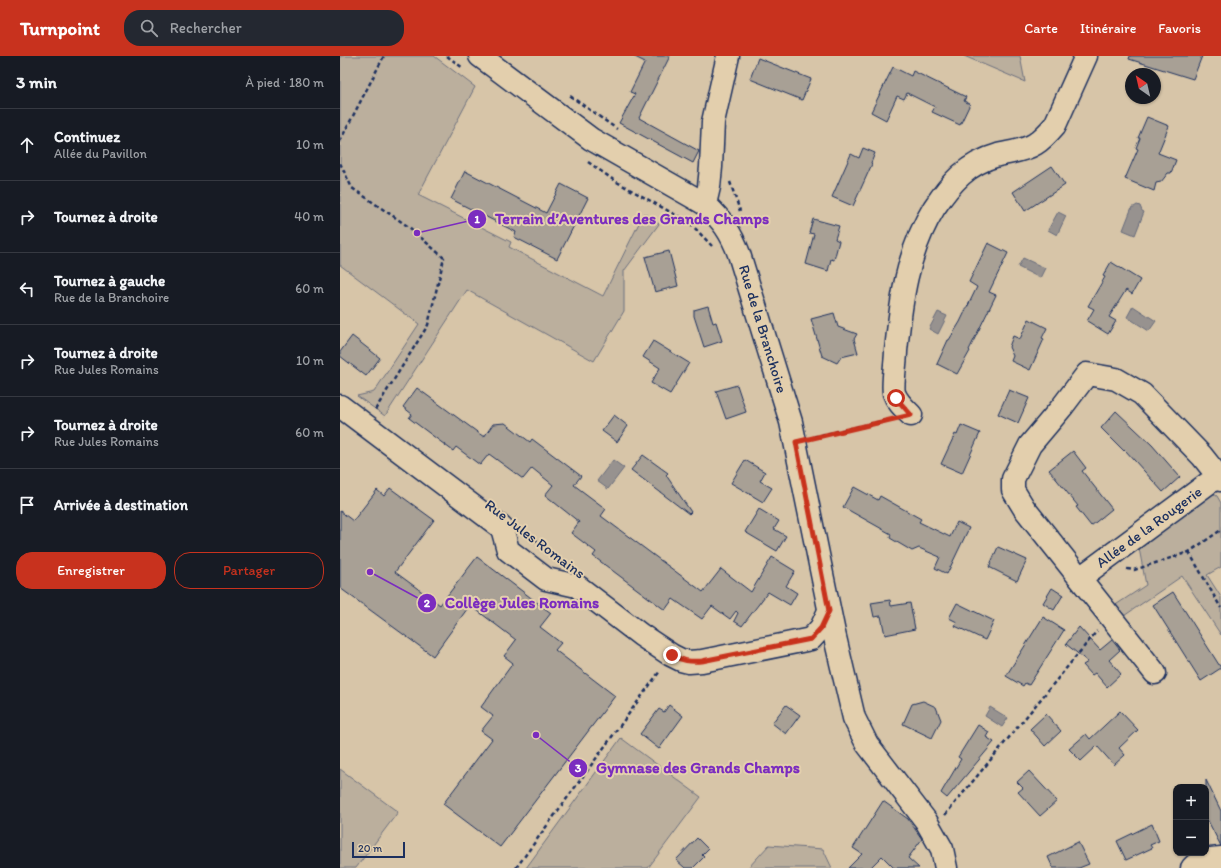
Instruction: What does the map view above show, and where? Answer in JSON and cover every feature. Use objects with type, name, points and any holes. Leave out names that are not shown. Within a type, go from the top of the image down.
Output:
[{"type":"street","name":"Rue de la Branchoire","points":[[480,56],[591,139],[705,204],[724,224],[736,246],[786,403],[796,442],[829,611],[854,718],[867,744],[926,821],[942,849],[946,868]]},
{"type":"street","points":[[705,204],[709,187],[713,122],[728,56]]},
{"type":"street","points":[[911,415],[900,404],[894,391],[900,313],[905,281],[911,257],[920,233],[939,200],[951,184],[965,171],[987,158],[1029,147],[1049,132],[1055,125],[1086,56]]},
{"type":"street","name":"Allée de la Rougerie","points":[[1080,578],[1220,478],[1202,456],[1142,394],[1116,378],[1087,374],[1030,445],[1013,479],[1013,490],[1024,508],[1155,673]]},
{"type":"street","name":"Rue Jules Romains","points":[[340,406],[502,528],[508,550],[540,574],[546,578],[577,586],[641,635],[681,660],[689,662],[702,661],[811,639],[821,628],[829,611]]},
{"type":"street","points":[[1192,868],[1204,859],[1221,858]]},
{"type":"path","points":[[340,141],[384,56]]},
{"type":"path","points":[[569,96],[618,130]]},
{"type":"path","points":[[340,163],[352,188],[409,227],[444,258],[428,325],[374,411]]},
{"type":"path","points":[[796,442],[911,415]]},
{"type":"path","name":"Rue Jules Romains","points":[[520,528],[571,566]]},
{"type":"path","points":[[1099,564],[1134,570],[1189,552],[1221,530]]},
{"type":"path","points":[[1189,552],[1221,608]]},
{"type":"path","points":[[944,816],[1110,615]]},
{"type":"path","points":[[516,868],[672,655]]},
{"type":"shaded area","points":[[340,56],[434,56],[475,87],[418,195],[511,242],[509,247],[603,296],[644,213],[659,224],[624,271],[624,311],[594,361],[467,290],[385,416],[357,396],[374,392],[419,324],[340,265]]},
{"type":"shaded area","points":[[964,56],[1020,56],[1025,82]]},
{"type":"shaded area","points":[[1137,205],[1140,206],[1144,212],[1135,235],[1123,230],[1132,207]]},
{"type":"shaded area","points":[[1058,212],[1066,216],[1057,235],[1048,230]]},
{"type":"shaded area","points":[[1023,258],[1045,268],[1040,278],[1018,267]]},
{"type":"shaded area","points":[[1133,306],[1156,321],[1149,331],[1127,317]]},
{"type":"shaded area","points":[[938,312],[947,316],[938,334],[929,329]]},
{"type":"shaded area","points":[[613,460],[624,468],[608,489],[597,481]]},
{"type":"shaded area","points":[[1211,492],[1217,496],[1221,503],[1221,567],[1207,575],[1221,597],[1221,635],[1182,576],[1118,620],[1108,610],[1146,585],[1139,548]]},
{"type":"shaded area","points":[[990,707],[1008,718],[1002,727],[985,716]]},
{"type":"shaded area","points":[[621,738],[701,797],[648,868],[526,868]]},
{"type":"shaded area","points":[[340,769],[398,812],[356,868],[340,868]]},
{"type":"shaded area","points":[[769,845],[823,849],[832,868],[748,868]]},
{"type":"building","points":[[633,56],[670,56],[639,118],[699,151],[693,163],[619,123],[635,94],[630,92],[645,62]]},
{"type":"building","points":[[1130,56],[1202,56],[1193,79],[1129,59]]},
{"type":"building","points":[[758,58],[811,79],[802,100],[750,79]]},
{"type":"building","points":[[893,67],[911,76],[913,71],[966,97],[964,101],[970,104],[960,125],[932,112],[935,107],[907,93],[904,99],[897,96],[886,120],[871,112]]},
{"type":"building","points":[[1147,117],[1169,126],[1158,153],[1176,160],[1171,173],[1168,173],[1161,182],[1156,183],[1154,191],[1125,179],[1138,149],[1136,148],[1140,138],[1138,138]]},
{"type":"building","points":[[863,148],[875,153],[871,163],[872,164],[853,206],[832,197],[851,154],[859,158]]},
{"type":"building","points":[[1052,166],[1065,185],[1025,211],[1013,192]]},
{"type":"building","points":[[465,171],[546,213],[561,184],[588,198],[557,259],[514,237],[516,232],[451,199]]},
{"type":"building","points":[[813,219],[839,226],[835,239],[839,241],[834,260],[831,259],[828,271],[806,264],[814,234],[809,233]]},
{"type":"building","points":[[988,243],[1008,253],[989,292],[996,295],[969,350],[970,351],[957,374],[937,364],[948,340],[960,322],[977,287],[969,282]]},
{"type":"building","points":[[669,251],[678,286],[655,292],[645,257]]},
{"type":"building","points":[[1111,262],[1140,280],[1132,294],[1126,290],[1109,317],[1116,321],[1108,334],[1087,321],[1094,309],[1088,306],[1105,277],[1103,276]]},
{"type":"building","points":[[708,306],[713,323],[716,322],[722,341],[704,347],[694,316],[694,310]]},
{"type":"building","points":[[834,313],[838,327],[857,334],[854,339],[858,353],[841,357],[837,363],[822,356],[811,319]]},
{"type":"building","points":[[1029,319],[1047,328],[1042,338],[1044,339],[1030,370],[1011,361],[1013,356],[1009,347],[1013,336],[1020,339]]},
{"type":"building","points":[[352,336],[380,358],[366,376],[340,356],[340,352]]},
{"type":"building","points":[[653,341],[689,363],[670,394],[651,383],[660,368],[643,357]]},
{"type":"building","points":[[737,385],[746,412],[726,419],[716,391]]},
{"type":"building","points":[[417,388],[484,437],[493,424],[505,423],[530,442],[532,439],[581,476],[574,485],[606,509],[601,516],[703,592],[721,569],[751,592],[772,557],[795,571],[786,586],[797,593],[790,605],[768,592],[742,626],[734,621],[738,613],[736,611],[730,619],[712,606],[702,619],[673,599],[665,610],[593,556],[596,552],[571,533],[579,522],[545,495],[553,485],[532,468],[523,479],[489,454],[480,465],[456,447],[453,451],[409,418],[412,414],[403,407]]},
{"type":"building","points":[[1009,390],[1029,398],[1018,423],[998,414]]},
{"type":"building","points":[[1116,411],[1152,445],[1180,477],[1163,492],[1125,450],[1124,451],[1101,428]]},
{"type":"building","points":[[614,415],[628,426],[617,442],[602,431]]},
{"type":"building","points":[[961,425],[980,433],[962,473],[941,464],[955,434],[957,435]]},
{"type":"building","points":[[1073,451],[1086,468],[1082,471],[1112,509],[1091,526],[1076,507],[1078,506],[1049,470]]},
{"type":"building","points":[[643,455],[668,473],[666,475],[691,512],[689,514],[631,470]]},
{"type":"building","points":[[745,460],[765,472],[760,481],[772,488],[763,502],[731,483]]},
{"type":"building","points":[[854,487],[878,500],[880,496],[921,519],[919,522],[950,537],[957,522],[969,528],[947,574],[935,568],[940,557],[919,548],[912,551],[890,538],[891,534],[843,507]]},
{"type":"building","points":[[390,488],[434,520],[395,572],[440,605],[477,557],[551,613],[540,627],[561,643],[555,650],[615,696],[500,847],[443,804],[492,739],[481,731],[493,716],[481,707],[513,663],[504,656],[516,640],[470,605],[433,656],[340,588],[340,511],[353,521],[377,490],[384,496]]},
{"type":"building","points":[[759,509],[779,521],[774,529],[786,536],[777,551],[745,532]]},
{"type":"building","points":[[998,547],[1027,560],[1017,581],[989,567]]},
{"type":"building","points":[[1052,588],[1063,595],[1054,610],[1043,603]]},
{"type":"building","points":[[1173,592],[1221,668],[1201,681],[1153,605]]},
{"type":"building","points":[[890,600],[891,606],[910,603],[915,629],[885,635],[881,616],[874,617],[871,603]]},
{"type":"building","points":[[957,603],[994,621],[985,640],[955,626],[957,622],[949,618]]},
{"type":"building","points":[[1043,617],[1064,630],[1029,685],[1025,683],[1023,686],[1006,676]]},
{"type":"building","points":[[1079,627],[1100,650],[1112,640],[1120,650],[1109,660],[1121,674],[1107,687],[1095,673],[1092,675],[1083,665],[1088,662],[1066,644]]},
{"type":"building","points":[[923,701],[936,707],[941,720],[932,738],[903,724],[912,704]]},
{"type":"building","points":[[669,705],[683,716],[659,749],[640,734],[659,709],[664,712]]},
{"type":"building","points":[[786,705],[800,715],[786,734],[772,723]]},
{"type":"building","points":[[1120,711],[1138,730],[1119,748],[1125,755],[1114,765],[1097,746],[1081,761],[1069,749],[1086,734],[1090,739]]},
{"type":"building","points":[[1046,714],[1061,731],[1045,746],[1030,729]]},
{"type":"building","points":[[978,725],[989,732],[986,737],[994,742],[947,798],[941,793],[961,759],[958,757]]},
{"type":"building","points":[[1029,771],[1057,801],[1040,816],[1018,792],[1023,788],[1017,782]]},
{"type":"building","points":[[1209,786],[1221,811],[1221,846],[1209,823]]},
{"type":"building","points":[[883,801],[908,819],[922,839],[908,858],[919,868],[894,868],[882,856],[870,868],[848,868],[862,854],[853,848]]},
{"type":"building","points":[[1152,824],[1159,841],[1150,845],[1152,848],[1126,860],[1117,841]]},
{"type":"building","points":[[697,838],[708,849],[702,855],[704,857],[693,868],[685,868],[676,860]]},
{"type":"building","points":[[1078,842],[1089,864],[1079,868],[1053,868],[1048,857]]},
{"type":"place","name":"Terrain d’Aventures des Grands Champs","points":[[417,233]]},
{"type":"place","name":"Collège Jules Romains","points":[[370,572]]},
{"type":"place","name":"Gymnase des Grands Champs","points":[[536,735]]},
{"type":"route","points":[[672,655],[689,662],[702,661],[795,643],[811,639],[816,635],[829,611],[796,442],[911,415],[896,398]]}]
